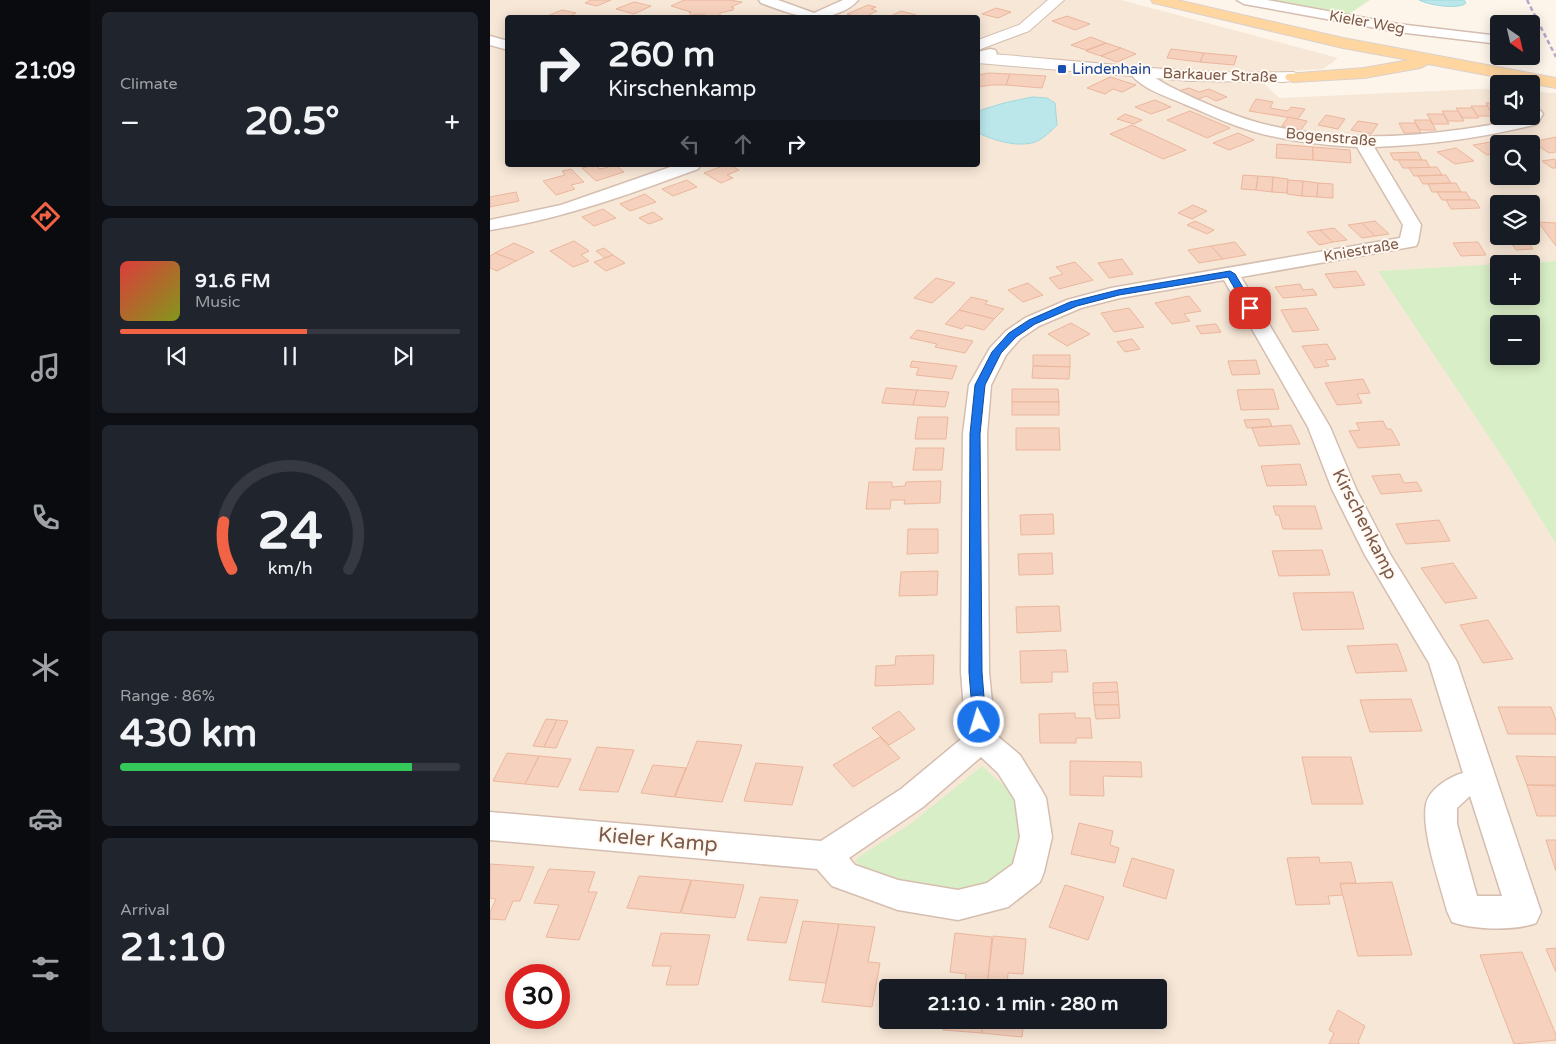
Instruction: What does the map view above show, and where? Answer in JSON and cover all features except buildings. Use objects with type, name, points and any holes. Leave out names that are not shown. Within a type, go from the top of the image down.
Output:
[{"type":"main road","points":[[1158,0],[1343,43],[1556,83]]},
{"type":"main road","points":[[1343,43],[1377,59],[1379,63],[1377,66],[1364,73]]},
{"type":"main road","points":[[1293,77],[1364,73],[1437,62]]},
{"type":"street","points":[[766,0],[806,15]]},
{"type":"street","points":[[821,15],[843,6],[851,0]]},
{"type":"street","points":[[980,53],[1011,42],[1018,37],[1024,28],[1057,0]]},
{"type":"street","name":"Kieler Weg","points":[[1244,0],[1370,24],[1454,36],[1490,39]]},
{"type":"street","points":[[490,40],[505,45]]},
{"type":"street","name":"Barkauer Straße","points":[[980,53],[1136,72],[1222,78],[1293,77]]},
{"type":"street","name":"Bogenstraße","points":[[1136,72],[1150,83],[1246,124],[1290,135],[1362,141],[1399,141],[1451,137],[1511,125]]},
{"type":"street","name":"Kniestraße","points":[[1230,274],[1408,242],[1412,225],[1362,141]]},
{"type":"street","points":[[490,225],[561,211],[686,167]]},
{"type":"street","points":[[490,238],[512,222]]},
{"type":"street","points":[[981,738],[912,798],[826,856],[844,876],[898,895],[958,905],[996,896],[1028,872],[1036,837],[1030,798],[1009,764],[981,738],[975,672],[975,434],[980,385],[997,352],[1012,335],[1032,322],[1074,304],[1118,292],[1230,274]]},
{"type":"street","name":"Kirschenkamp","points":[[1230,274],[1319,426],[1344,489],[1378,555],[1443,662],[1524,912],[1464,911],[1441,824],[1442,803],[1460,786],[1481,781]]},
{"type":"street","name":"Kieler Kamp","points":[[490,826],[826,856]]},
{"type":"shaded area","points":[[490,0],[1121,0],[1338,58],[1323,69],[1253,73],[1279,98],[1490,90],[1490,125],[1540,125],[1540,92],[1556,93],[1556,261],[1540,262],[1540,255],[1490,255],[1490,265],[1379,271],[1509,467],[1556,544],[1556,1044],[490,1044]]},
{"type":"green space","points":[[1260,0],[1370,0],[1346,16]]},
{"type":"green space","points":[[1556,261],[1556,544],[1509,467],[1378,271],[1490,265],[1490,305],[1540,305],[1540,262]]},
{"type":"green space","points":[[982,766],[1017,797],[1019,818],[1019,845],[1011,868],[984,889],[956,895],[918,886],[863,868],[855,861],[909,825]]},
{"type":"water","points":[[1419,0],[1464,0],[1466,3],[1457,6],[1443,6]]},
{"type":"water","points":[[1032,97],[1047,98],[1055,103],[1057,125],[1041,139],[1028,144],[998,141],[980,134],[980,110]]},
{"type":"railway","points":[[1527,0],[1556,57]]},
{"type":"place","name":"Lindenhain","points":[[1062,69]]},
{"type":"route","points":[[979,722],[975,672],[975,434],[980,385],[997,352],[1012,335],[1032,322],[1074,304],[1118,292],[1230,274],[1250,308]]}]
